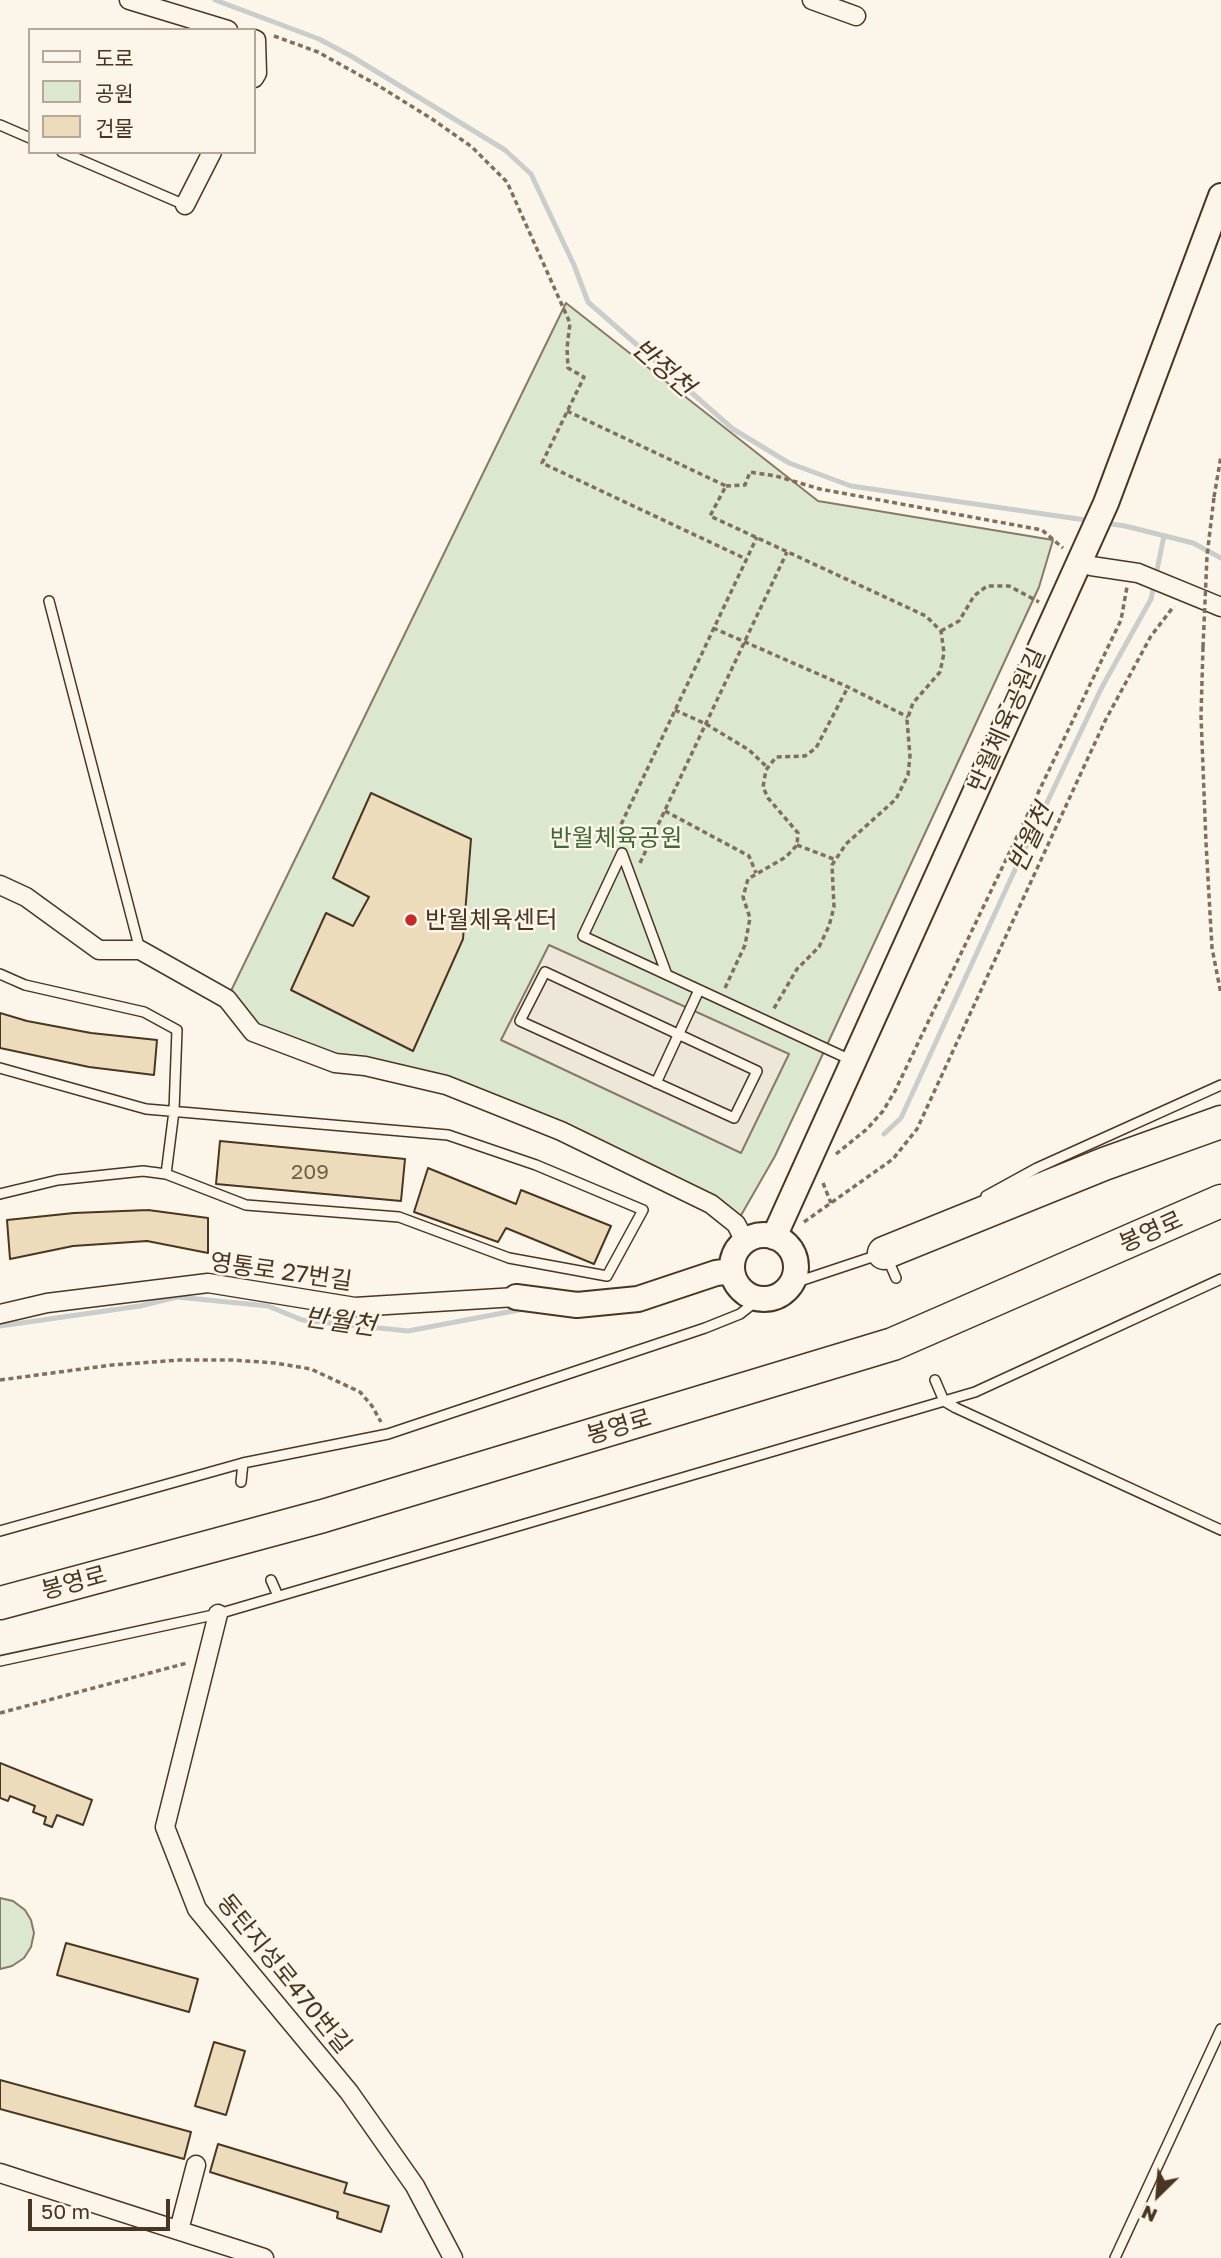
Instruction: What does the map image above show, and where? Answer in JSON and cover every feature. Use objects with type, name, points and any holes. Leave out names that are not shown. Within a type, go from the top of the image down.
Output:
[{"type":"highway","points":[[890,1265],[1104,1164],[1221,1122]]},
{"type":"highway","name":"봉영로","points":[[0,1603],[323,1516],[893,1344],[1221,1201]]},
{"type":"street","points":[[129,0],[221,28]]},
{"type":"street","points":[[812,0],[856,16]]},
{"type":"street","points":[[256,56],[256,74]]},
{"type":"street","points":[[185,205],[211,154]]},
{"type":"street","name":"반월체육공원길","points":[[775,1237],[1105,503],[1221,196]]},
{"type":"street","points":[[1080,556],[1091,566],[1133,572],[1221,607]]},
{"type":"street","points":[[0,885],[26,897],[99,950],[141,950],[227,999],[253,1032],[334,1063],[365,1066],[446,1085],[561,1130],[711,1204],[736,1224],[745,1241]]},
{"type":"street","points":[[760,1235],[775,1237],[787,1244],[794,1257],[796,1271],[791,1284],[774,1298],[759,1299],[738,1287],[732,1271],[734,1254],[745,1241],[760,1235]]},
{"type":"street","points":[[516,1297],[577,1305],[638,1299],[716,1273],[732,1271]]},
{"type":"street","name":"영통로 27번길","points":[[0,1314],[47,1303],[208,1283],[355,1307],[516,1297]]},
{"type":"street","name":"동탄지성로470번길","points":[[218,1614],[165,1826],[197,1909],[349,2092],[415,2186],[453,2258]]},
{"type":"street","points":[[179,2230],[196,2165]]},
{"type":"street","points":[[0,2173],[264,2258]]},
{"type":"lane","points":[[0,125],[28,137]]},
{"type":"lane","points":[[67,154],[185,205]]},
{"type":"lane","points":[[49,601],[141,950]]},
{"type":"lane","points":[[622,853],[583,936],[854,1062]]},
{"type":"lane","points":[[622,853],[667,975]]},
{"type":"lane","points":[[545,972],[757,1071],[734,1118],[656,1083],[520,1021],[545,972]]},
{"type":"lane","points":[[0,974],[25,985],[144,1012],[177,1030],[174,1111],[166,1174]]},
{"type":"lane","points":[[656,1083],[699,990]]},
{"type":"lane","points":[[0,1068],[146,1108],[448,1135],[536,1165],[643,1210],[607,1276],[509,1258],[399,1217],[246,1205],[166,1174],[143,1171],[58,1180],[0,1194]]},
{"type":"lane","points":[[978,1201],[1037,1168],[1221,1085]]},
{"type":"lane","points":[[791,1284],[890,1265],[955,1214]]},
{"type":"lane","points":[[0,1661],[218,1614],[975,1392],[1221,1279]]},
{"type":"lane","points":[[0,1531],[243,1463],[388,1434],[705,1328],[740,1314],[759,1299]]},
{"type":"lane","points":[[935,1380],[944,1401],[1221,1530]]},
{"type":"lane","points":[[242,1482],[243,1463]]},
{"type":"lane","points":[[271,1580],[278,1596]]},
{"type":"lane","points":[[1115,2258],[1221,2029]]},
{"type":"path","points":[[256,38],[262,32],[307,48],[379,86],[472,147],[507,182],[570,323],[568,368],[584,377],[542,463],[746,559]]},
{"type":"path","points":[[567,411],[726,485],[745,485],[750,472],[776,476],[820,489],[1042,530],[1057,545],[1080,556]]},
{"type":"path","points":[[1221,456],[1207,556],[1201,716],[1212,948],[1221,994]]},
{"type":"path","points":[[726,485],[710,516],[926,616],[941,631],[944,653],[940,672],[913,703],[908,717],[908,775],[896,799],[846,844],[835,860],[832,866],[834,907],[830,926],[819,947],[797,969],[766,1021]]},
{"type":"path","points":[[622,853],[617,833],[757,537]]},
{"type":"path","points":[[632,881],[788,552]]},
{"type":"path","points":[[832,1161],[837,1152],[866,1129],[883,1111],[895,1091],[1121,620],[1133,572]]},
{"type":"path","points":[[941,631],[959,621],[974,596],[987,586],[1009,586],[1056,611]]},
{"type":"path","points":[[802,1223],[893,1159],[918,1129],[1105,721],[1151,636],[1183,590]]},
{"type":"path","points":[[713,628],[848,687],[908,717]]},
{"type":"path","points":[[720,1000],[745,945],[750,918],[743,897],[748,879],[786,857],[797,845],[798,833],[768,798],[763,787],[768,768],[776,757],[805,756],[816,748],[848,687]]},
{"type":"path","points":[[675,709],[749,750],[768,768]]},
{"type":"path","points":[[665,811],[749,856],[757,873]]},
{"type":"path","points":[[797,845],[835,860]]},
{"type":"path","points":[[826,1171],[822,1184],[831,1203]]},
{"type":"path","points":[[0,1380],[112,1365],[180,1360],[275,1363],[311,1370],[360,1392],[372,1406],[388,1434]]},
{"type":"path","points":[[0,1713],[206,1658]]},
{"type":"green space","name":"반월체육공원","points":[[566,303],[818,501],[1053,540],[1039,587],[814,1073],[775,1156],[736,1224],[561,1131],[253,1032],[227,999]]},
{"type":"green space","points":[[0,1898],[13,1901],[25,1910],[34,1933],[31,1947],[24,1958],[12,1966],[0,1969]]},
{"type":"shaded area","points":[[549,945],[789,1054],[741,1153],[501,1040]]},
{"type":"building","name":"반월체육센터","points":[[371,793],[471,839],[463,939],[413,1051],[291,990],[326,913],[353,926],[369,897],[333,878]]},
{"type":"building","points":[[0,1013],[91,1033],[157,1040],[154,1075],[89,1067],[0,1048]]},
{"type":"building","points":[[220,1141],[405,1159],[401,1201],[216,1184]]},
{"type":"building","points":[[428,1168],[516,1204],[521,1190],[611,1226],[594,1264],[506,1228],[498,1242],[414,1212]]},
{"type":"building","points":[[148,1210],[208,1218],[208,1253],[147,1241],[73,1246],[10,1259],[7,1220],[74,1213]]},
{"type":"building","points":[[0,1763],[92,1800],[83,1825],[57,1815],[52,1827],[44,1824],[46,1817],[33,1812],[35,1806],[10,1796],[8,1801],[0,1798]]},
{"type":"building","points":[[66,1943],[198,1979],[189,2012],[57,1975]]},
{"type":"building","points":[[214,2042],[245,2051],[226,2115],[195,2106]]},
{"type":"building","points":[[0,2080],[191,2132],[184,2159],[0,2109]]},
{"type":"building","points":[[218,2144],[347,2183],[344,2193],[389,2206],[381,2232],[337,2218],[338,2212],[210,2172]]},
{"type":"waterway","name":"반정천","points":[[215,0],[319,39],[505,150],[531,174],[574,265],[588,302],[733,429],[789,463],[851,486],[1092,521]]},
{"type":"waterway","name":"반정천","points":[[1105,523],[1193,543],[1221,558]]},
{"type":"waterway","name":"반월천","points":[[884,1134],[901,1118],[1102,687],[1151,599],[1164,536]]},
{"type":"waterway","name":"반월천","points":[[0,1326],[140,1306],[177,1297],[268,1306],[302,1320],[408,1331],[524,1309]]},
{"type":"place","name":"반월체육센터","points":[[411,920]]}]
